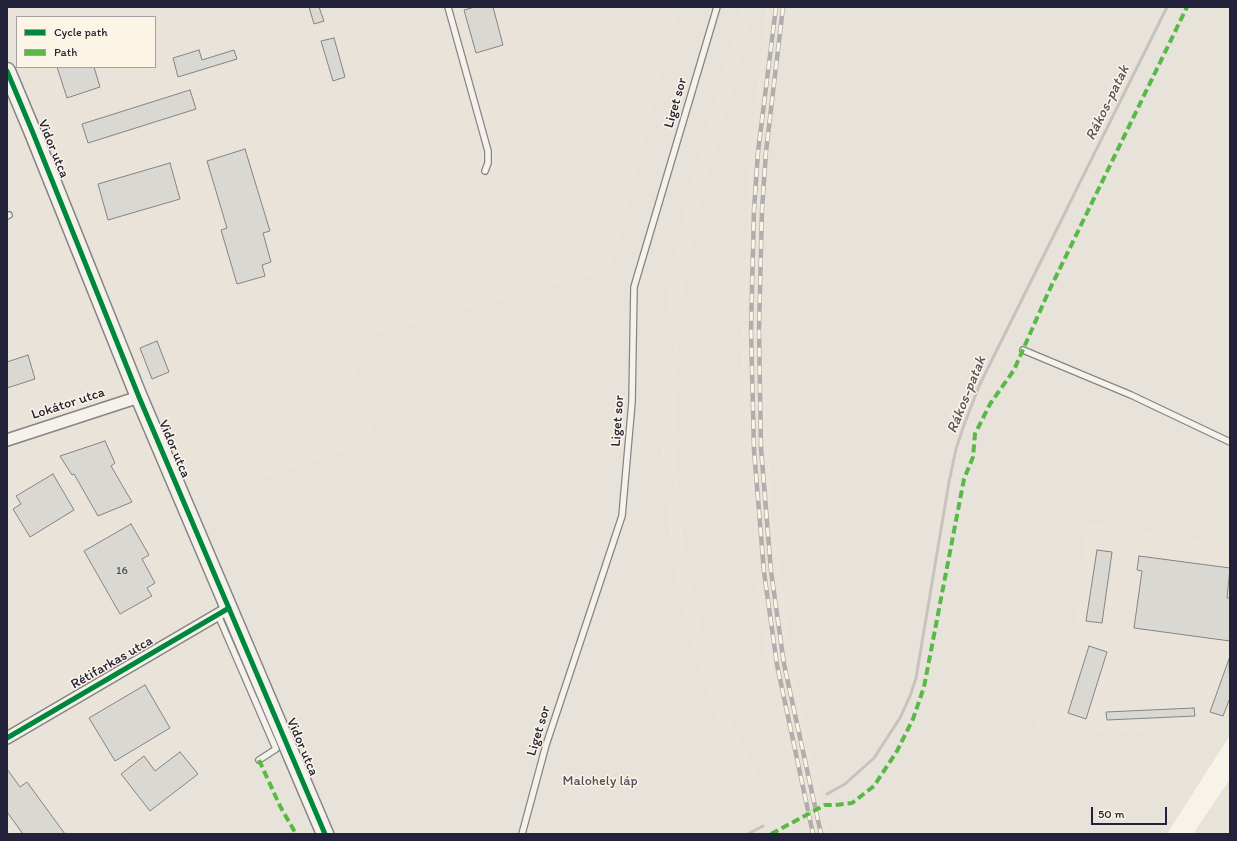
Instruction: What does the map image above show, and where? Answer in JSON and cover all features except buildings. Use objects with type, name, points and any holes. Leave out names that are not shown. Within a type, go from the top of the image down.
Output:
[{"type":"street","name":"Vidor utca","points":[[7,72],[34,133],[223,612],[325,834]]},
{"type":"street","name":"Lokátor utca","points":[[7,440],[139,397]]},
{"type":"street","name":"Rétifarkas utca","points":[[7,738],[223,612]]},
{"type":"lane","points":[[448,7],[488,151],[488,163],[485,171]]},
{"type":"lane","name":"Liget sor","points":[[522,834],[546,745],[622,516],[632,402],[634,287],[717,7]]},
{"type":"lane","points":[[1023,350],[1131,395],[1230,442]]},
{"type":"lane","points":[[223,612],[276,749],[258,760]]},
{"type":"shaded area","points":[[7,7],[677,7],[609,268],[345,340],[373,440],[191,498],[276,704],[125,834],[7,834]]},
{"type":"shaded area","points":[[744,7],[753,7],[697,207],[681,290],[674,380],[673,446],[682,547],[703,647],[726,715],[768,802],[787,834],[774,834],[762,812],[718,719],[695,649],[683,604],[673,548],[663,448],[663,380],[671,288],[688,204]]},
{"type":"shaded area","points":[[768,7],[784,7],[767,161],[761,343],[772,522],[790,659],[822,813],[828,834],[807,834],[803,819],[769,664],[759,595],[752,525],[746,434],[743,344],[751,161]]},
{"type":"shaded area","points":[[1089,524],[1230,548],[1230,724],[1034,734],[1076,632]]},
{"type":"green space","name":"Malohely láp","points":[[677,7],[744,7],[688,204],[671,288],[663,380],[663,448],[673,548],[683,604],[695,649],[718,719],[774,834],[125,834],[276,704],[191,498],[373,440],[345,340],[609,268]]},
{"type":"green space","points":[[753,7],[768,7],[751,161],[743,344],[746,434],[759,595],[769,664],[807,834],[787,834],[768,802],[726,715],[703,647],[693,604],[682,547],[673,446],[674,380],[681,290],[697,207]]},
{"type":"green space","points":[[784,7],[1230,7],[1230,548],[1089,524],[1076,632],[1034,734],[1230,724],[1230,735],[1167,834],[828,834],[822,813],[790,659],[772,522],[761,343],[767,161]]},
{"type":"green space","points":[[1230,779],[1230,834],[1193,834]]},
{"type":"waterway","name":"Rákos-patak","points":[[827,794],[845,784],[874,758],[900,718],[910,696],[916,678],[949,482],[956,449],[964,425],[979,386],[1167,7]]},
{"type":"waterway","name":"Rákos-patak","points":[[748,834],[763,826]]},
{"type":"railway","points":[[776,7],[758,152],[754,210],[751,330],[754,450],[764,572],[777,665],[813,834]]},
{"type":"railway","points":[[783,7],[766,152],[762,210],[759,330],[761,448],[771,571],[784,664],[821,834]]},
{"type":"marked path","points":[[771,834],[825,805],[852,803],[874,786],[897,751],[913,719],[924,687],[964,479],[973,457],[975,434],[990,404],[1014,370],[1048,293],[1187,7]]},
{"type":"marked path","points":[[259,760],[280,806],[296,834]]},
{"type":"cycle path","points":[[7,71],[139,397],[325,834]]},
{"type":"cycle path","points":[[7,738],[229,608]]}]
